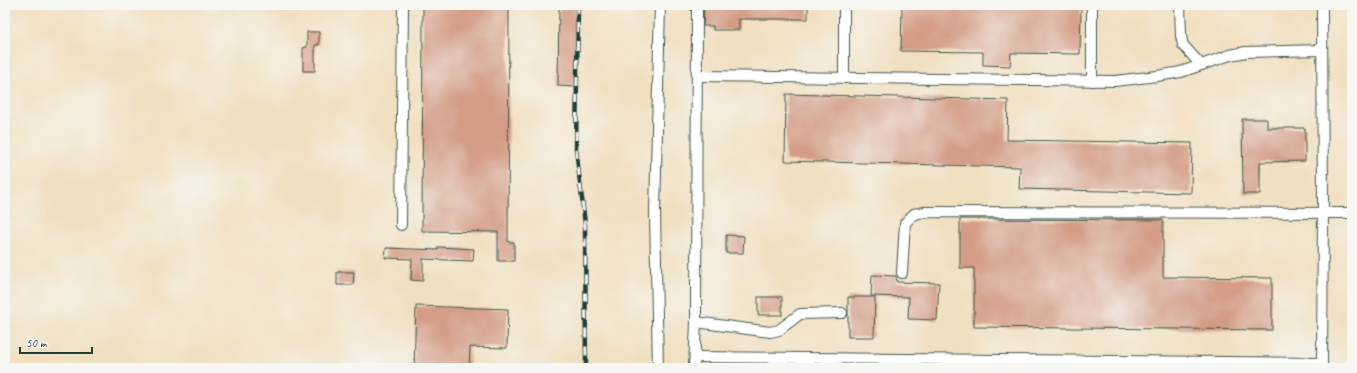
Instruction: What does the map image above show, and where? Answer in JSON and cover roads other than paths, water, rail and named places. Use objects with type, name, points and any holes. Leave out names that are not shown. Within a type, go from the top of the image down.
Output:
[{"type":"lane","points":[[401,225],[403,5]]},
{"type":"lane","points":[[658,368],[655,212],[660,5]]},
{"type":"lane","points":[[694,368],[696,322],[698,5]]},
{"type":"lane","points":[[844,5],[844,78]]},
{"type":"lane","points":[[1092,5],[1092,81]]},
{"type":"lane","points":[[1180,5],[1181,36],[1183,45],[1201,65]]},
{"type":"lane","points":[[695,356],[1322,366],[1322,5]]},
{"type":"lane","points":[[698,76],[1115,81],[1181,72],[1230,55],[1246,52],[1321,50]]},
{"type":"lane","points":[[902,272],[906,224],[914,214],[925,212],[1352,213]]},
{"type":"lane","points":[[696,322],[770,332],[779,330],[800,314],[842,313]]},
{"type":"railway","points":[[578,5],[576,149],[585,224],[586,368]]}]
